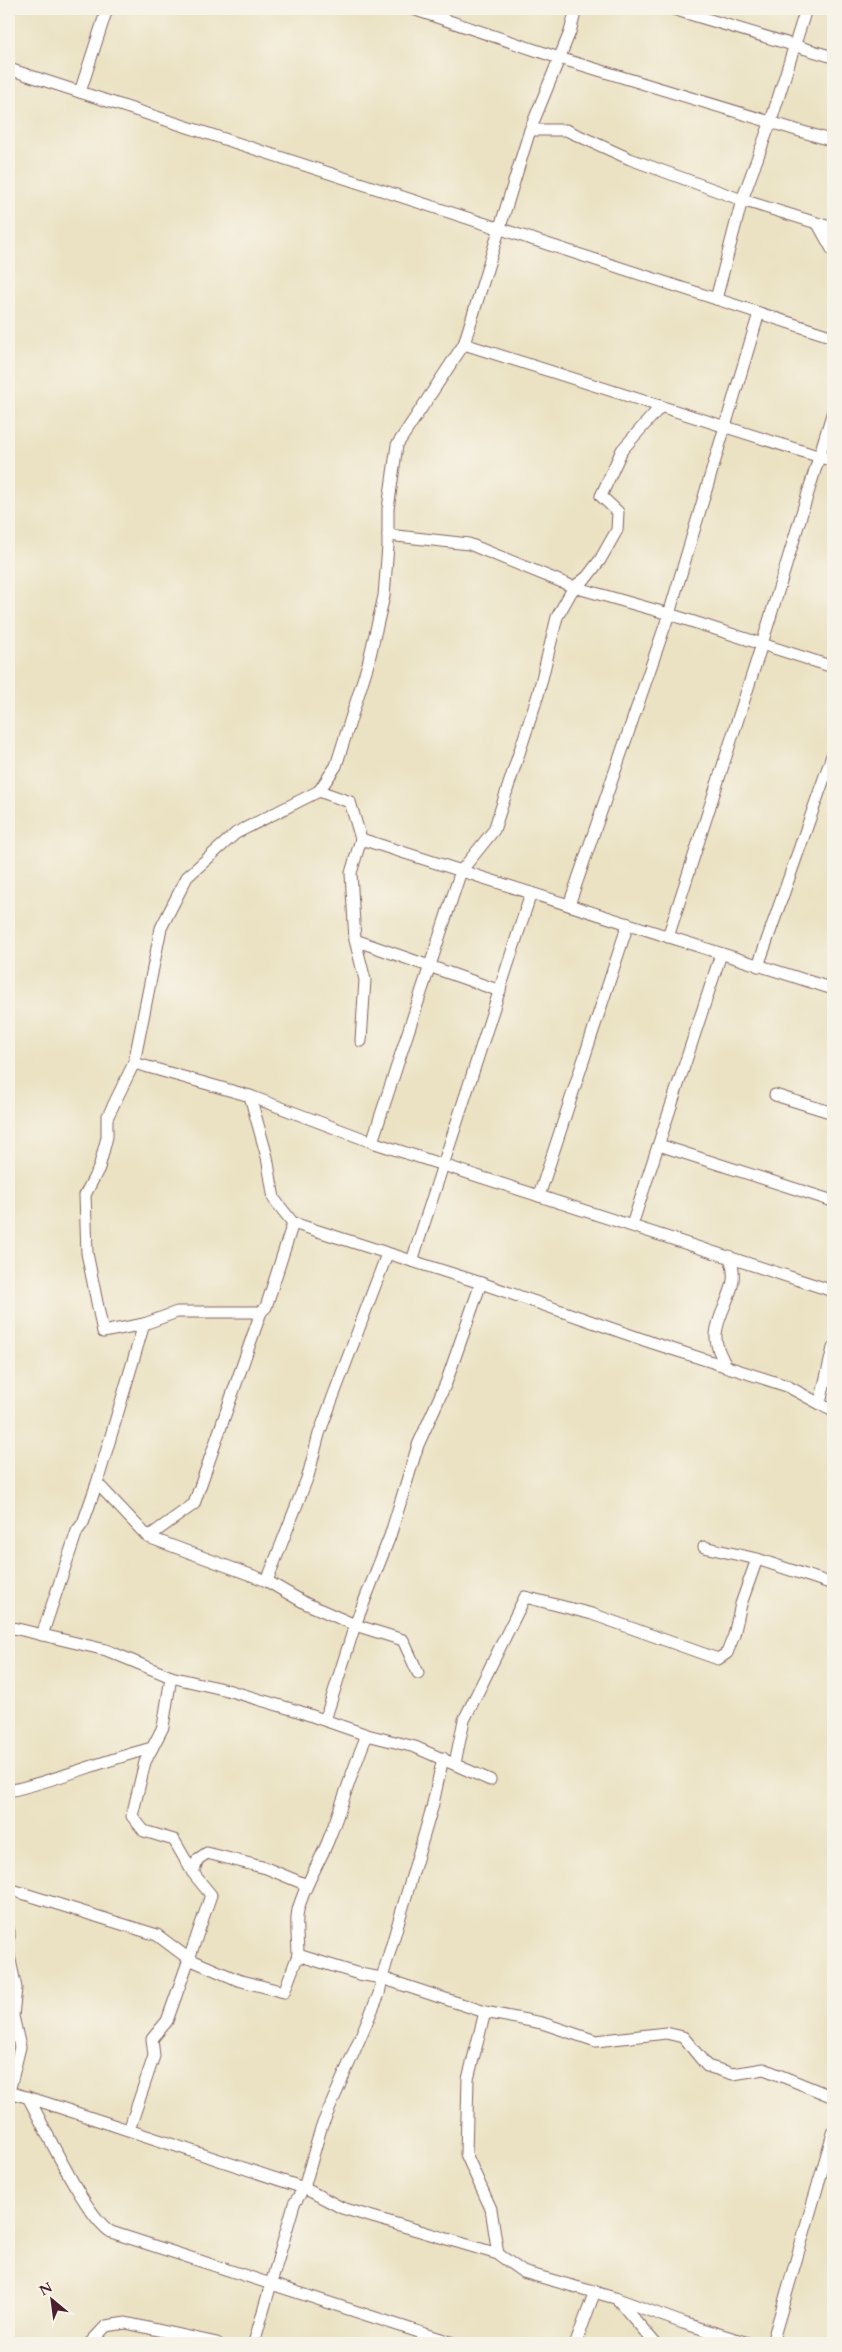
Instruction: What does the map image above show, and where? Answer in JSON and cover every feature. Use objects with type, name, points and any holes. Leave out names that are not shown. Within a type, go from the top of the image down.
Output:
[{"type":"street","points":[[80,92],[107,9]]},
{"type":"street","points":[[413,9],[559,58],[833,141]]},
{"type":"street","points":[[261,1312],[177,1312],[144,1324],[102,1332],[87,1253],[85,1195],[99,1168],[107,1137],[107,1118],[134,1064],[162,928],[187,877],[236,833],[318,791],[336,766],[368,664],[384,596],[388,509],[397,445],[464,344],[530,130],[559,58],[576,9]]},
{"type":"street","points":[[672,9],[795,44],[833,57]]},
{"type":"street","points":[[716,299],[742,200],[771,121],[806,9]]},
{"type":"street","points":[[9,69],[831,337],[833,324]]},
{"type":"street","points":[[530,130],[566,130],[630,159],[742,200],[833,228]]},
{"type":"street","points":[[818,224],[833,251]]},
{"type":"street","points":[[569,905],[669,614],[759,313]]},
{"type":"street","points":[[464,344],[833,460]]},
{"type":"street","points":[[372,1142],[461,871],[494,830],[538,695],[557,617],[574,587],[587,577],[600,560],[617,530],[618,512],[600,496],[622,450],[661,406]]},
{"type":"street","points":[[668,937],[762,644],[833,411]]},
{"type":"street","points":[[388,535],[469,544],[574,587],[669,614],[833,668]]},
{"type":"street","points":[[758,966],[833,753]]},
{"type":"street","points":[[318,791],[350,802],[361,839],[351,873],[355,940],[365,980],[361,1041]]},
{"type":"street","points":[[361,839],[833,989]]},
{"type":"street","points":[[412,1261],[531,894]]},
{"type":"street","points":[[539,1196],[628,924]]},
{"type":"street","points":[[355,940],[500,991]]},
{"type":"street","points":[[632,1225],[721,954]]},
{"type":"street","points":[[134,1064],[250,1096],[372,1142],[833,1291]]},
{"type":"street","points":[[775,1094],[833,1113]]},
{"type":"street","points":[[250,1096],[267,1157],[274,1199],[293,1223],[481,1283],[728,1368],[788,1386],[833,1411]]},
{"type":"street","points":[[659,1145],[833,1202]]},
{"type":"street","points":[[148,1537],[194,1504],[261,1312],[266,1307],[293,1223]]},
{"type":"street","points":[[267,1581],[308,1476],[319,1434],[387,1254]]},
{"type":"street","points":[[728,1368],[719,1352],[716,1336],[734,1280],[734,1268],[729,1256]]},
{"type":"street","points":[[325,1720],[355,1625],[390,1536],[418,1445],[446,1383],[481,1283]]},
{"type":"street","points":[[42,1635],[76,1531],[83,1523],[97,1483],[144,1324]]},
{"type":"street","points":[[820,1403],[833,1348]]},
{"type":"street","points":[[97,1483],[148,1537],[267,1581],[305,1603],[355,1625],[403,1640],[418,1673]]},
{"type":"street","points":[[704,1547],[757,1559],[833,1584]]},
{"type":"street","points":[[455,1763],[464,1720],[525,1596],[592,1614],[718,1659],[727,1653],[741,1604],[757,1559]]},
{"type":"street","points":[[9,1626],[106,1650],[171,1677],[227,1690],[368,1735],[414,1746],[490,1780]]},
{"type":"street","points":[[129,2130],[154,2056],[152,2039],[167,2020],[211,1894],[193,1872],[174,1840],[144,1831],[132,1816],[145,1762],[163,1727],[171,1677]]},
{"type":"street","points":[[9,1889],[157,1935],[189,1959],[238,1980],[284,1992],[298,1955],[298,1912],[306,1885],[315,1871],[330,1836],[352,1771],[368,1735]]},
{"type":"street","points":[[9,1791],[41,1784],[116,1757],[152,1748]]},
{"type":"street","points":[[254,2343],[273,2283],[294,2204],[304,2188],[321,2128],[372,2015],[379,1994],[432,1808],[443,1758]]},
{"type":"street","points":[[193,1872],[198,1859],[207,1852],[266,1868],[306,1885]]},
{"type":"street","points":[[9,1932],[9,1937]]},
{"type":"street","points":[[298,1955],[360,1974],[382,1978],[485,2012],[542,2023],[596,2041],[666,2033],[683,2037],[707,2066],[733,2074],[764,2068],[833,2097]]},
{"type":"street","points":[[9,1956],[16,1988],[13,2016],[20,2047],[9,2092],[304,2188],[342,2208],[498,2254],[524,2272],[595,2291],[700,2329],[748,2343]]},
{"type":"street","points":[[485,2012],[468,2079],[466,2154],[491,2209],[498,2254]]},
{"type":"street","points":[[28,2097],[89,2209],[103,2227],[111,2232],[150,2246],[273,2283],[453,2343]]},
{"type":"street","points":[[772,2343],[833,2133]]},
{"type":"street","points":[[576,2343],[595,2291]]},
{"type":"street","points":[[616,2298],[655,2343]]},
{"type":"street","points":[[90,2343],[106,2326],[126,2323],[217,2343]]}]
